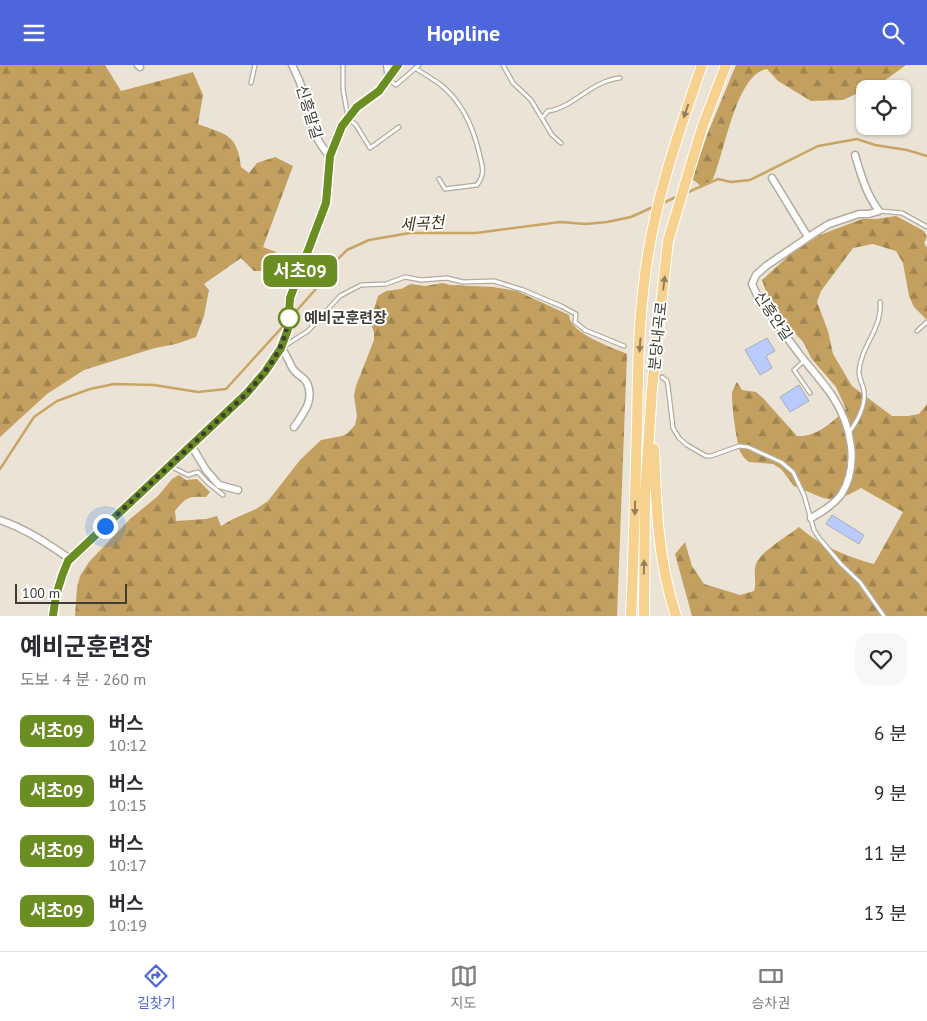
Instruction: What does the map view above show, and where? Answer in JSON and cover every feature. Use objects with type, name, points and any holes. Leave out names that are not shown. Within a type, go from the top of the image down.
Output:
[{"type":"highway","name":"분당내곡로","points":[[631,616],[639,353],[644,283],[660,199],[674,146],[702,65]]},
{"type":"highway","name":"분당내곡로","points":[[644,616],[645,494],[652,389],[668,241],[702,128],[726,65]]},
{"type":"highway","points":[[652,389],[655,492],[661,556],[676,616]]},
{"type":"street","name":"신흥말길","points":[[292,65],[304,91],[312,127],[320,146],[330,156]]},
{"type":"street","points":[[387,65],[389,79]]},
{"type":"street","name":"신흥말길","points":[[53,616],[61,577],[70,559],[246,394],[265,372],[281,348],[288,329],[290,298],[326,203],[330,156],[342,126],[357,107],[379,91],[398,65]]},
{"type":"street","points":[[855,155],[862,181],[870,200],[879,211]]},
{"type":"street","points":[[772,178],[808,237]]},
{"type":"street","name":"신흥안길","points":[[811,518],[833,503],[841,494],[846,483],[852,458],[848,434],[834,399],[764,306],[752,284],[756,275],[766,266],[829,224],[879,211]]},
{"type":"street","points":[[281,348],[288,356],[294,371],[307,383],[308,389],[308,407],[294,427]]},
{"type":"street","points":[[191,445],[206,470],[219,485],[238,491]]},
{"type":"street","points":[[0,520],[18,526],[40,538],[70,559]]},
{"type":"lane","points":[[251,83],[255,65]]},
{"type":"lane","points":[[343,65],[343,89],[348,118],[356,125],[370,148],[399,127]]},
{"type":"lane","points":[[389,79],[396,85],[419,65]]},
{"type":"lane","points":[[503,65],[513,83],[531,100],[552,135],[562,143]]},
{"type":"lane","points":[[415,68],[442,86],[462,109],[473,130],[483,168],[483,177],[477,185],[445,189],[439,179]]},
{"type":"lane","points":[[542,118],[548,111],[557,110],[588,90],[606,81],[620,78]]},
{"type":"lane","name":"신흥안길","points":[[879,211],[902,213],[927,227]]},
{"type":"lane","points":[[281,348],[308,331],[340,296],[361,285],[386,284],[405,277],[421,280],[447,279],[463,282],[494,281],[523,290],[562,306],[576,314],[575,322],[585,330],[624,346]]},
{"type":"lane","points":[[848,434],[861,413],[864,393],[859,373],[871,336],[879,320],[880,302]]},
{"type":"lane","points":[[916,331],[927,322]]},
{"type":"lane","points":[[805,360],[794,369],[810,393]]},
{"type":"lane","points":[[662,377],[667,381],[673,428],[679,439],[687,445],[706,456],[712,456],[738,446],[748,447],[781,462],[793,472],[810,509],[814,530],[841,564],[860,582],[884,616]]},
{"type":"lane","points":[[169,465],[188,475],[198,472],[207,483],[223,495]]},
{"type":"green space","points":[[0,65],[105,65],[121,91],[193,72],[203,95],[198,124],[223,133],[233,141],[237,147],[241,167],[249,173],[257,163],[275,157],[293,166],[263,247],[276,252],[273,271],[254,271],[241,258],[204,284],[209,290],[204,316],[196,337],[84,370],[47,394],[0,437]]},
{"type":"green space","points":[[736,65],[906,65],[885,80],[856,80],[856,94],[843,100],[811,101],[778,81],[767,69],[756,74],[739,99],[713,179],[706,185],[701,186],[692,179],[707,135]]},
{"type":"green space","points":[[896,216],[924,231],[927,237],[924,243],[927,248],[927,320],[914,307],[909,296],[903,263],[896,251],[873,244],[853,248],[821,291],[817,302],[828,331],[833,354],[852,386],[892,416],[919,414],[927,404],[927,616],[692,616],[675,554],[685,542],[692,566],[704,584],[740,595],[754,591],[755,567],[763,554],[799,527],[816,540],[835,550],[874,564],[903,512],[861,488],[848,495],[830,499],[823,498],[794,486],[781,469],[773,464],[749,462],[739,449],[732,398],[732,392],[737,382],[742,390],[756,392],[797,436],[805,436],[818,431],[830,424],[846,409],[836,387],[811,358],[804,343],[781,318],[767,294],[762,280],[793,252],[820,235],[862,219]]},
{"type":"green space","points":[[443,283],[517,291],[569,315],[571,322],[584,334],[627,354],[617,616],[75,616],[80,576],[89,562],[130,519],[158,496],[172,479],[179,475],[186,480],[197,479],[210,492],[206,497],[188,498],[182,503],[175,511],[176,521],[206,519],[217,516],[221,526],[268,501],[300,460],[321,440],[348,433],[355,425],[357,416],[354,396],[356,386],[374,340],[374,332],[370,322],[378,296],[386,291],[401,289],[411,284],[425,286]]},
{"type":"building","points":[[767,338],[775,351],[766,356],[772,368],[760,375],[745,350]]},
{"type":"building","points":[[799,385],[809,401],[790,412],[780,397]]},
{"type":"building","points":[[832,515],[864,535],[859,544],[826,524]]},
{"type":"waterway","name":"세곡천","points":[[686,193],[718,179],[731,182],[750,180],[818,146],[857,139],[875,145],[907,150],[927,156]]},
{"type":"waterway","name":"세곡천","points":[[661,204],[678,196]]},
{"type":"waterway","name":"세곡천","points":[[291,317],[315,290],[330,267],[347,250],[369,240],[410,233],[476,233],[560,222],[586,224],[607,222],[631,217],[653,207]]},
{"type":"waterway","name":"세곡천","points":[[0,469],[34,417],[57,401],[90,389],[114,384],[154,385],[198,392],[226,389],[286,323]]},
{"type":"bus line","name":"서초09","points":[[53,616],[61,577],[68,561],[246,394],[265,372],[281,348],[288,329],[290,298],[326,203],[330,156],[342,126],[357,107],[379,91],[398,65]]},
{"type":"place","name":"예비군훈련장","points":[[289,318]]},
{"type":"route","points":[[105,526],[256,383],[281,348],[288,329],[289,313],[289,318]]}]
